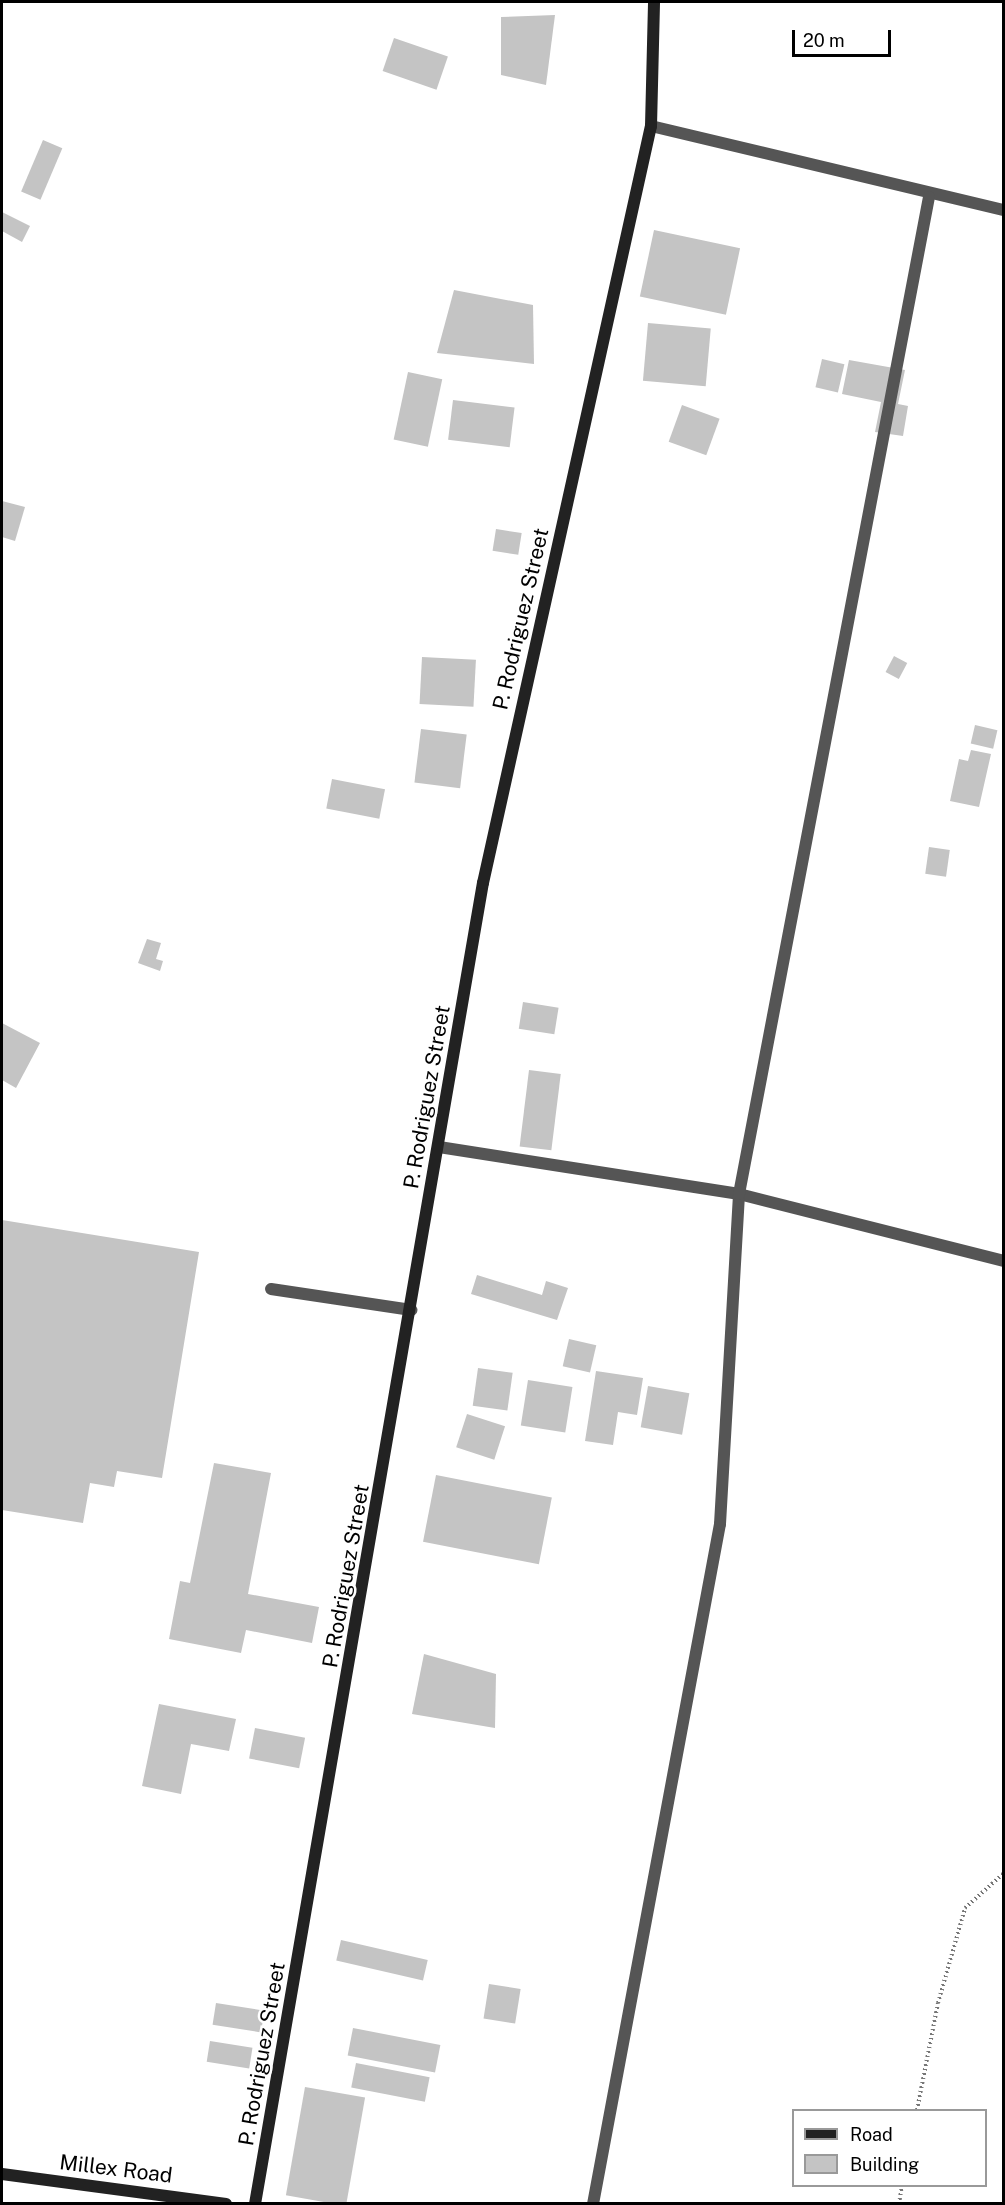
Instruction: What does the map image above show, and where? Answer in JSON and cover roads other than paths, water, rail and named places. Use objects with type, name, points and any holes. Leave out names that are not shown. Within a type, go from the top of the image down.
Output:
[{"type":"street","name":"P. Rodriguez Street","points":[[255,2204],[483,883],[651,126],[654,2]]},
{"type":"street","points":[[651,126],[929,197],[1004,210]]},
{"type":"street","points":[[593,2204],[720,1524],[739,1194],[929,197]]},
{"type":"street","points":[[439,1147],[739,1194],[1004,1261]]},
{"type":"street","points":[[271,1289],[411,1310]]},
{"type":"street","name":"Millex Road","points":[[2,2174],[226,2204]]}]
